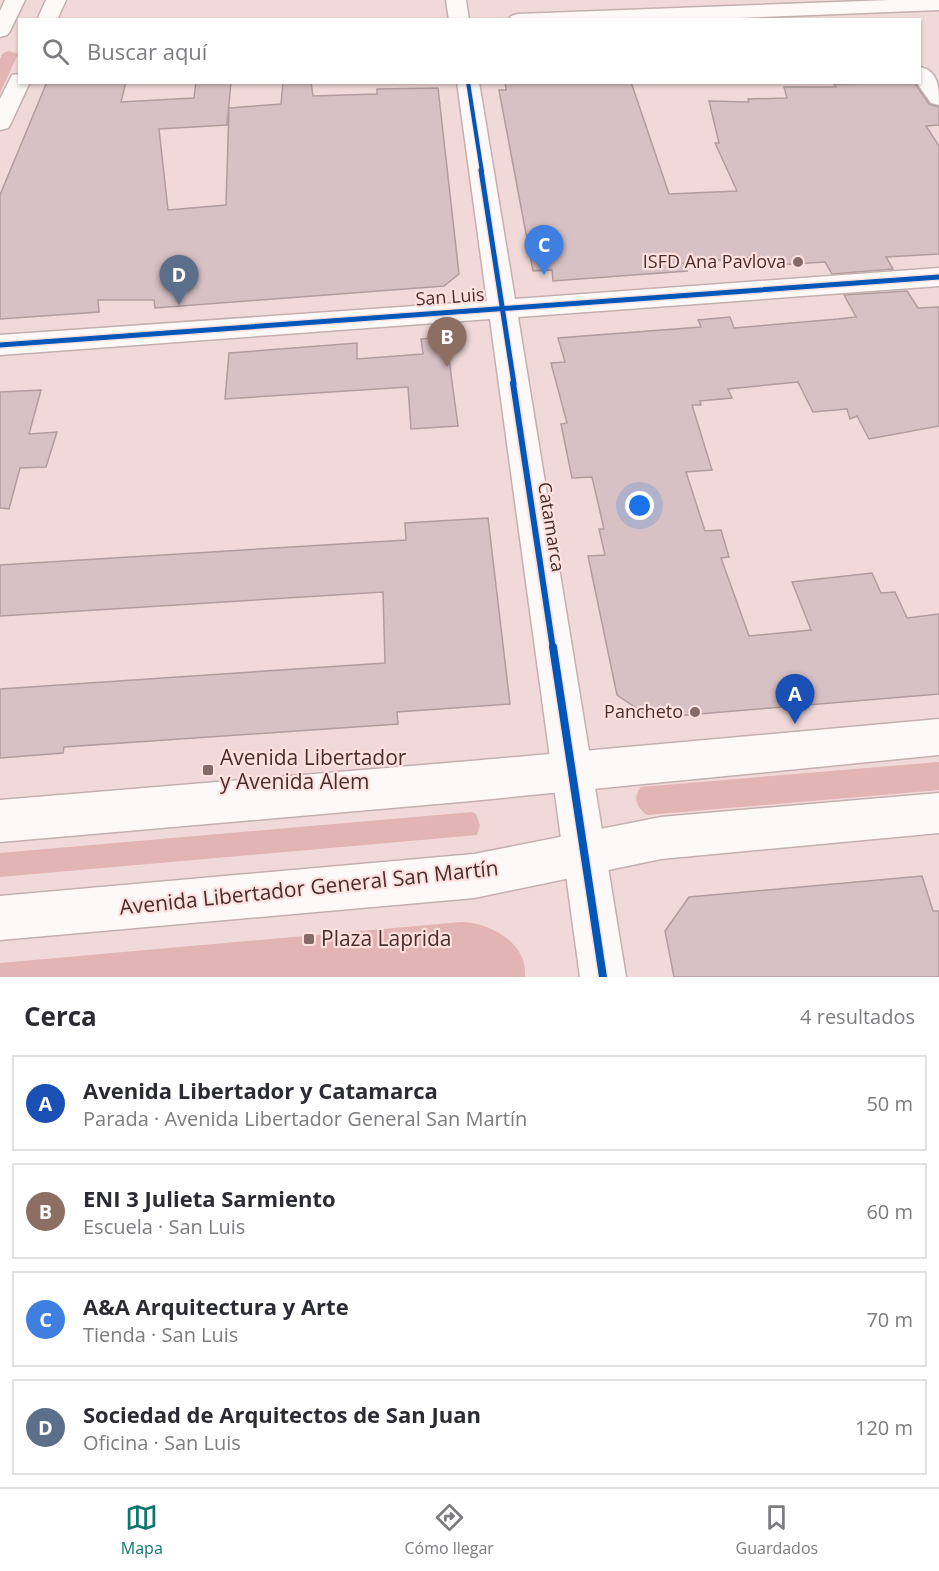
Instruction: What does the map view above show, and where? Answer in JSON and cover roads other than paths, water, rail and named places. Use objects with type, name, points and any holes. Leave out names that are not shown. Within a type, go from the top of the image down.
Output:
[{"type":"street","points":[[0,31],[15,0]]},
{"type":"street","points":[[48,18],[56,0]]},
{"type":"street","points":[[456,0],[459,18]]},
{"type":"street","points":[[582,18],[869,9],[939,4]]},
{"type":"street","points":[[0,39],[18,38]]},
{"type":"street","points":[[921,74],[939,98]]},
{"type":"street","points":[[0,123],[18,84]]},
{"type":"street","name":"Catamarca","points":[[468,84],[603,977]]},
{"type":"street","name":"San Luis","points":[[0,345],[939,277]]},
{"type":"street","points":[[0,821],[939,737]]},
{"type":"street","name":"Avenida Libertador General San Martín","points":[[0,918],[474,876],[661,838],[939,813]]},
{"type":"place","name":"ISFD Ana Pavlova","points":[[798,262]]},
{"type":"place","name":"A&A Arquitectura y Arte","points":[[544,275]]},
{"type":"place","name":"Sociedad de Arquitectos de San Juan","points":[[179,305]]},
{"type":"place","name":"ENI 3 Julieta Sarmiento","points":[[447,367]]},
{"type":"place","name":"Pancheto","points":[[695,712]]},
{"type":"place","name":"Avenida Libertador y Catamarca","points":[[795,724]]},
{"type":"place","name":"Avenida Libertador y Avenida Alem","points":[[208,770]]},
{"type":"place","name":"Plaza Laprida","points":[[309,939]]}]
